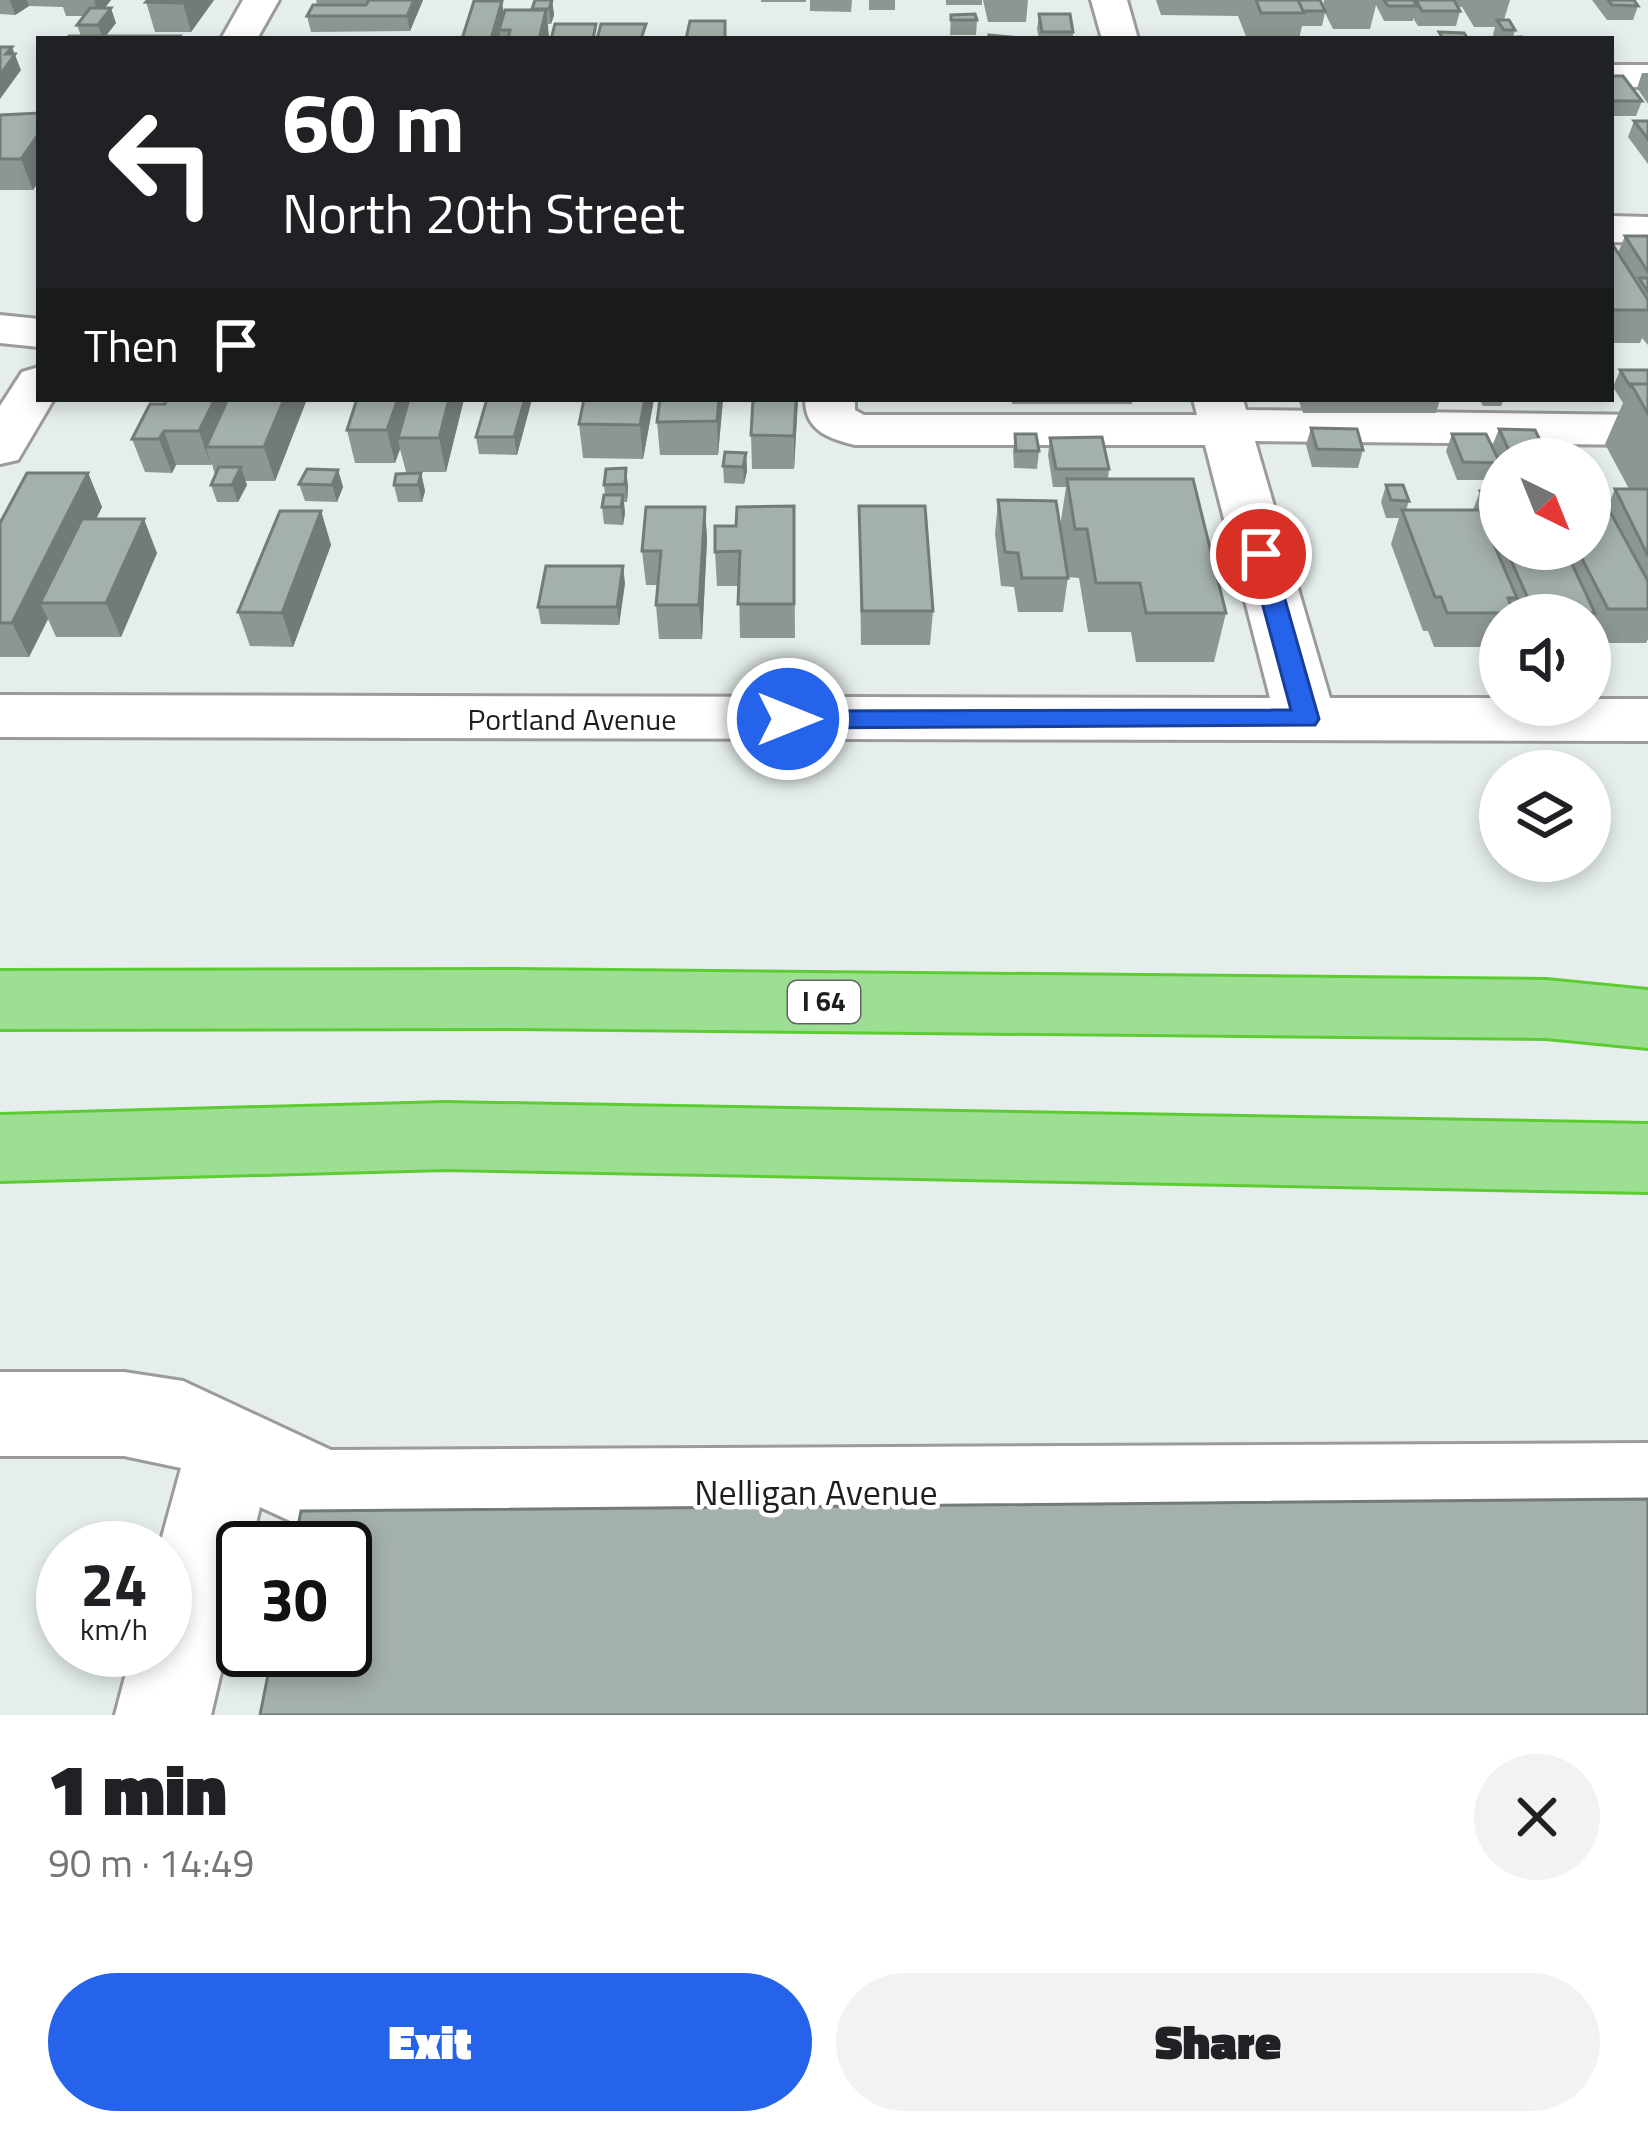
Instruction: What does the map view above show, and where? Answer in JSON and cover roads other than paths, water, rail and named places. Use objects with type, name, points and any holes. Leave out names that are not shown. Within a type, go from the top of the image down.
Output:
[{"type":"highway","name":"I 64","points":[[0,1000],[514,999],[1546,1010],[1648,1019]]},
{"type":"highway","points":[[1546,1010],[1648,1005]]},
{"type":"highway","points":[[0,1148],[445,1136],[1648,1158]]},
{"type":"street","points":[[241,36],[261,0]]},
{"type":"street","points":[[1109,0],[1119,36]]},
{"type":"street","points":[[1614,76],[1648,76]]},
{"type":"street","points":[[1614,230],[1648,230]]},
{"type":"street","points":[[0,329],[36,333]]},
{"type":"street","points":[[0,449],[36,387]]},
{"type":"street","points":[[830,402],[830,417],[855,430],[1224,418],[1648,430]]},
{"type":"street","points":[[1224,418],[1306,719]]},
{"type":"street","name":"Portland Avenue","points":[[0,716],[1648,720]]},
{"type":"street","name":"Nelligan Avenue","points":[[0,1414],[124,1414],[184,1424],[327,1494],[1648,1487]]},
{"type":"street","points":[[163,1715],[225,1467],[216,1442]]}]
